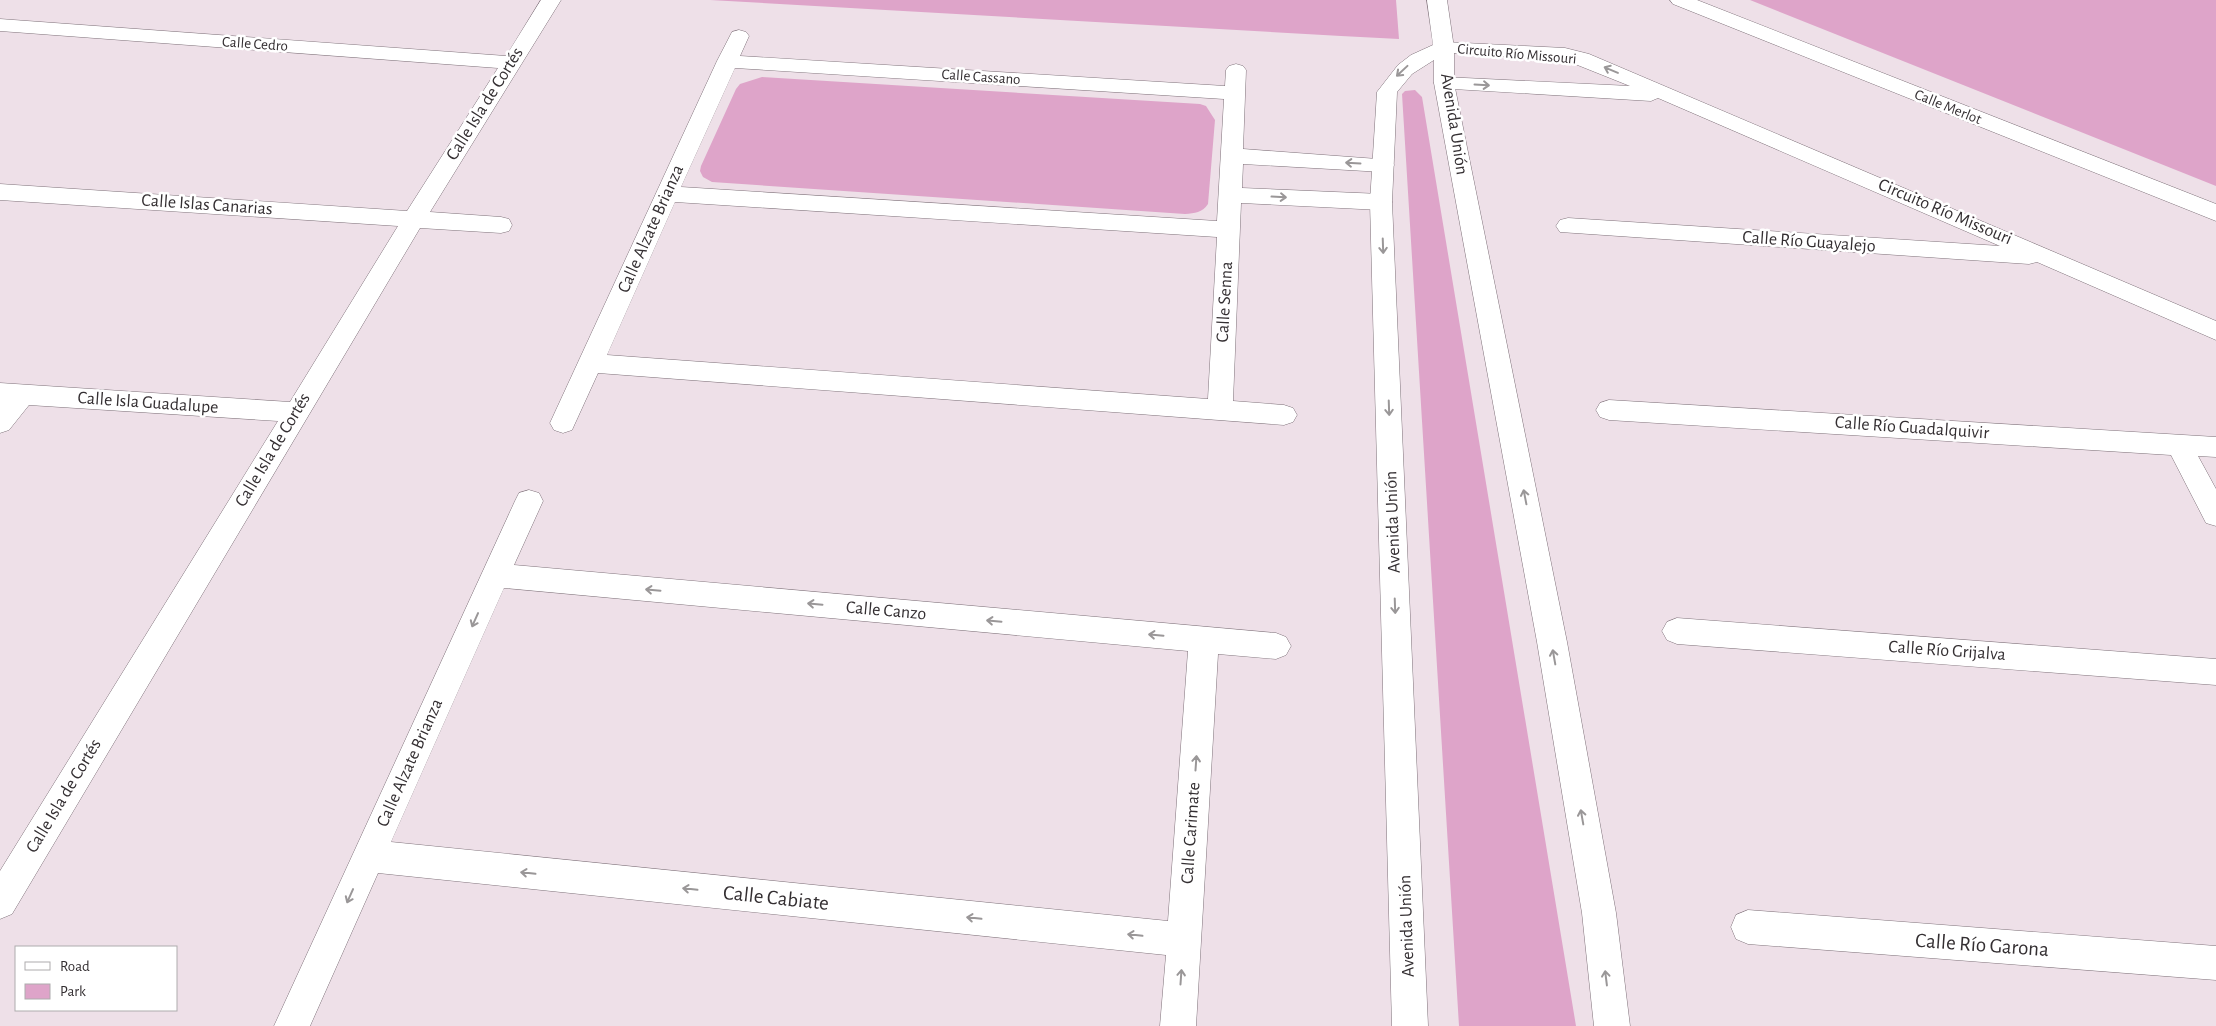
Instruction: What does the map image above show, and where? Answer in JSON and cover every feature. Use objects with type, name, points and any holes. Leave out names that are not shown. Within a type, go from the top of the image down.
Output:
[{"type":"street","name":"Calle Isla de Cortés","points":[[0,902],[296,412],[510,63],[551,0]]},
{"type":"street","name":"Avenida Unión","points":[[1437,0],[1444,48],[1444,83],[1553,652],[1599,913],[1612,1026]]},
{"type":"street","name":"Calle Merlot","points":[[1680,0],[2216,213]]},
{"type":"street","name":"Calle Cedro","points":[[0,24],[510,63]]},
{"type":"street","name":"Calle Alzate Brianza","points":[[563,423],[739,36]]},
{"type":"street","name":"Avenida Unión","points":[[1410,1026],[1381,202],[1387,92],[1396,77],[1413,61],[1444,48]]},
{"type":"street","name":"Circuito Río Missouri","points":[[1444,48],[1573,56],[1672,96],[2216,331]]},
{"type":"street","name":"Calle Cassano","points":[[727,61],[1236,81]]},
{"type":"street","name":"Calle Senna","points":[[1220,410],[1236,81]]},
{"type":"street","name":"Circuito Río Missouri","points":[[1444,83],[1672,96]]},
{"type":"street","points":[[1233,156],[1383,165]]},
{"type":"street","name":"Calle Islas Canarias","points":[[0,192],[501,225]]},
{"type":"street","points":[[668,194],[1229,230]]},
{"type":"street","points":[[1230,195],[1381,202]]},
{"type":"street","name":"Calle Río Guayalejo","points":[[1568,226],[2050,258]]},
{"type":"street","points":[[590,363],[1284,415]]},
{"type":"street","points":[[0,423],[11,394]]},
{"type":"street","name":"Calle Isla Guadalupe","points":[[11,394],[296,412]]},
{"type":"street","name":"Calle Río Guadalquivir","points":[[1609,410],[2216,447]]},
{"type":"street","points":[[2179,445],[2216,515]]},
{"type":"street","name":"Calle Alzate Brianza","points":[[292,1026],[529,500]]},
{"type":"street","name":"Calle Canzo","points":[[495,576],[1276,646]]},
{"type":"street","name":"Calle Río Grijalva","points":[[1678,631],[2216,672]]},
{"type":"street","name":"Calle Carimate","points":[[1178,1026],[1204,640]]},
{"type":"street","name":"Calle Cabiate","points":[[368,856],[1184,940]]},
{"type":"street","name":"Calle Río Garona","points":[[1748,927],[2216,963]]},
{"type":"green space","points":[[710,0],[1396,0],[1399,39],[1341,36]]},
{"type":"green space","points":[[1750,0],[2216,0],[2216,186]]},
{"type":"green space","points":[[762,77],[1200,104],[1206,106],[1215,120],[1208,204],[1201,211],[1185,214],[712,182],[703,177],[700,171],[701,166],[736,89],[740,84]]},
{"type":"green space","points":[[1415,90],[1422,97],[1576,1026],[1459,1026],[1402,94],[1405,91]]}]
